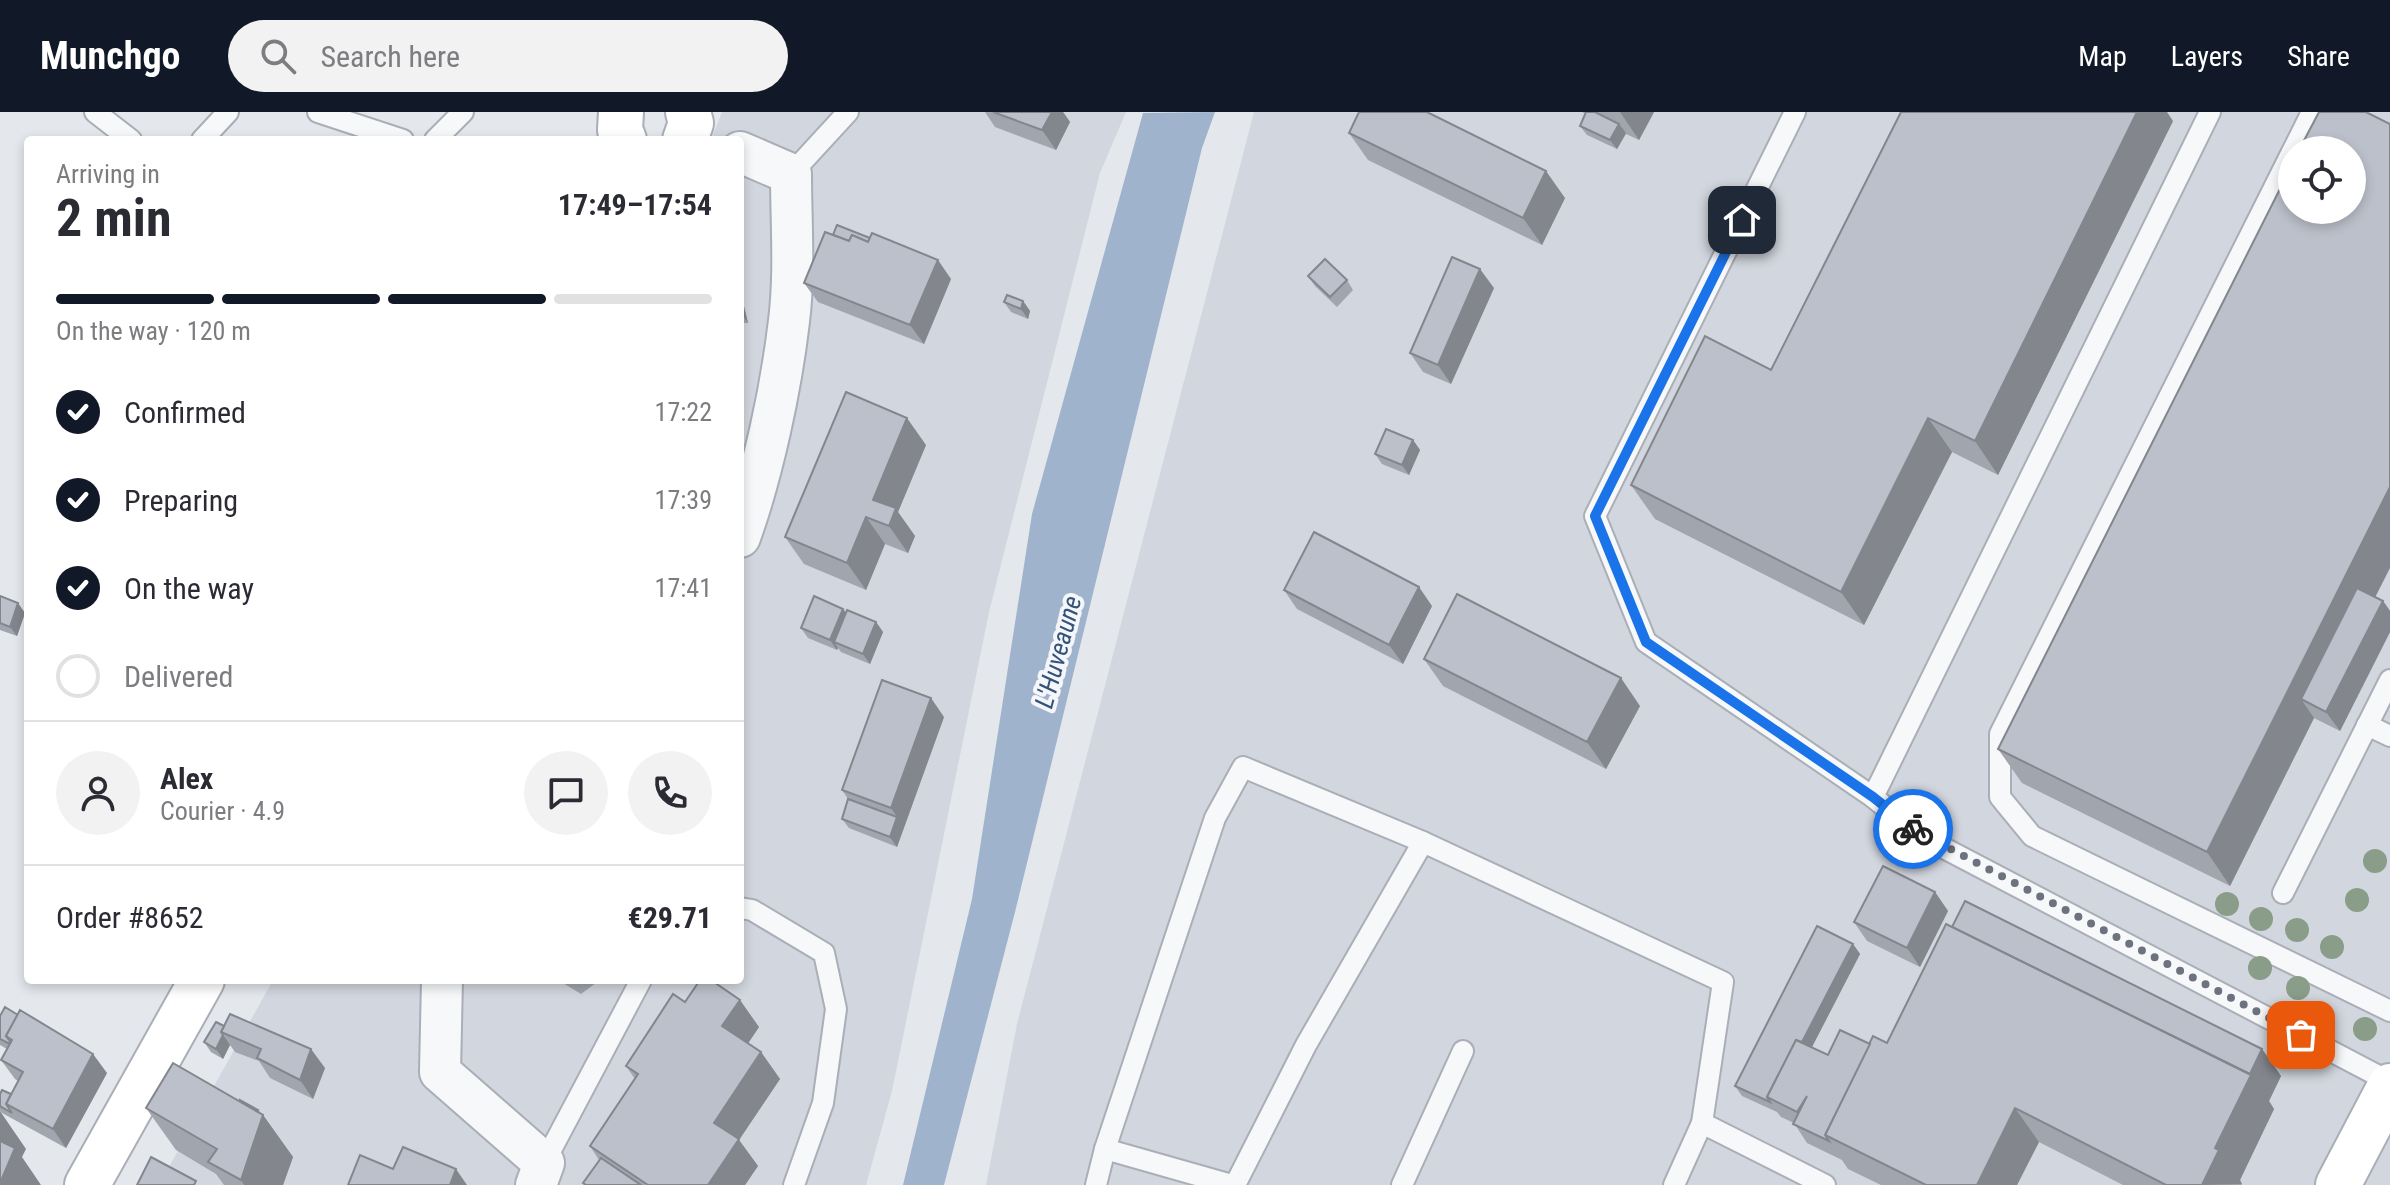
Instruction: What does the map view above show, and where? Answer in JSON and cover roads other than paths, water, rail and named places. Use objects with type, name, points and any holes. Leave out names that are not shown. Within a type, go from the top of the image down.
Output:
[{"type":"main road","points":[[621,112],[622,136]]},
{"type":"main road","points":[[87,1185],[200,984]]},
{"type":"main road","points":[[2338,1185],[2390,1084]]},
{"type":"street","points":[[744,154],[791,174],[789,321],[755,497],[744,526]]},
{"type":"street","points":[[442,984],[440,1072],[540,1174]]},
{"type":"lane","points":[[95,112],[126,136]]},
{"type":"lane","points":[[206,136],[228,112]]},
{"type":"lane","points":[[318,112],[391,136]]},
{"type":"lane","points":[[439,136],[463,112]]},
{"type":"lane","points":[[791,174],[848,112]]},
{"type":"lane","points":[[1795,112],[1595,516],[1646,642],[1873,797],[1919,835],[2390,1084]]},
{"type":"lane","points":[[1873,797],[2210,112]]},
{"type":"lane","points":[[2300,136],[2312,112]]},
{"type":"lane","points":[[2278,179],[2000,734],[2000,797],[2032,836],[2390,1011]]},
{"type":"lane","points":[[2283,893],[2390,680]]},
{"type":"lane","points":[[2367,725],[2390,736]]},
{"type":"lane","points":[[1096,1185],[1105,1149],[1215,818],[1243,767],[1423,842],[1723,982],[1702,1123],[1674,1185]]},
{"type":"lane","points":[[1105,1149],[1234,1185],[1306,1045],[1423,842]]},
{"type":"lane","points":[[744,909],[752,910],[824,953],[836,1009],[823,1103],[794,1185]]},
{"type":"lane","points":[[540,1174],[639,984]]},
{"type":"lane","points":[[1402,1185],[1463,1051]]},
{"type":"lane","points":[[1702,1123],[1825,1185]]},
{"type":"water","name":"L'Huveaune","points":[[1215,112],[1202,148],[1015,912],[944,1185],[903,1185],[972,899],[1032,514],[1143,113]]}]
